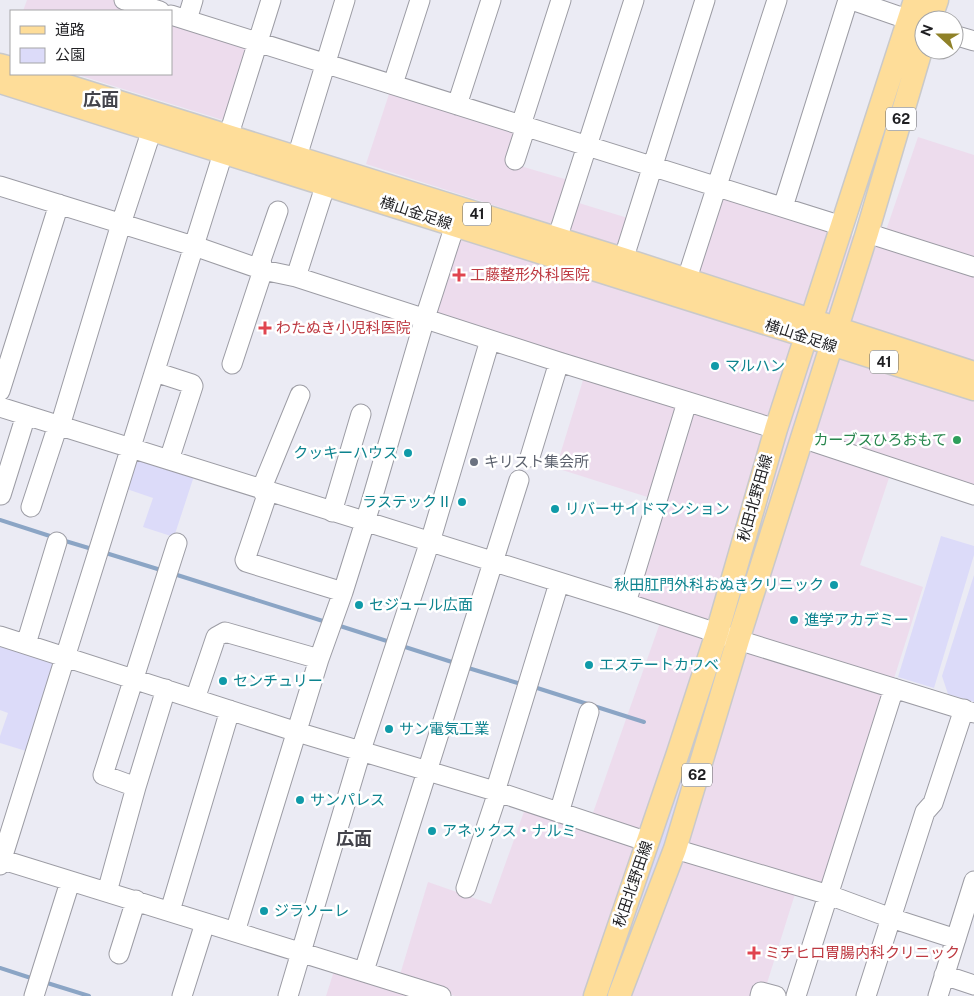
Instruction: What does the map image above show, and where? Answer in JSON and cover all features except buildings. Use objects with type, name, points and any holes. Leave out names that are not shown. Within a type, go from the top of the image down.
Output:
[{"type":"main road","name":"秋田北野田線","points":[[925,10],[936,0]]},
{"type":"main road","name":"秋田北野田線","points":[[595,996],[717,633],[776,429],[852,193],[882,77],[914,24]]},
{"type":"main road","points":[[882,77],[886,42]]},
{"type":"main road","name":"秋田北野田線","points":[[619,996],[674,850],[738,640],[868,233],[918,60]]},
{"type":"main road","name":"横山金足線","points":[[32,75],[154,122]]},
{"type":"main road","name":"横山金足線","points":[[0,82],[154,122],[225,144],[328,177],[456,225],[620,268],[834,337],[974,372]]},
{"type":"main road","name":"横山金足線","points":[[328,177],[558,239],[620,268]]},
{"type":"main road","name":"横山金足線","points":[[834,337],[974,389]]},
{"type":"street","points":[[124,0],[157,10]]},
{"type":"street","points":[[193,0],[179,17],[842,226]]},
{"type":"street","points":[[271,0],[1,861],[136,900],[442,996]]},
{"type":"street","points":[[294,166],[345,0]]},
{"type":"street","points":[[393,84],[420,0]]},
{"type":"street","points":[[457,105],[491,0]]},
{"type":"street","points":[[515,160],[561,0]]},
{"type":"street","points":[[558,239],[634,0]]},
{"type":"street","points":[[620,268],[705,0]]},
{"type":"street","points":[[684,288],[777,0]]},
{"type":"street","points":[[783,207],[850,0],[914,15]]},
{"type":"street","points":[[31,507],[59,425],[154,122]]},
{"type":"street","points":[[296,276],[328,177]]},
{"type":"street","points":[[0,186],[193,246],[263,270],[296,276],[559,362],[776,429]]},
{"type":"street","points":[[0,391],[59,204]]},
{"type":"street","points":[[232,364],[263,270],[261,260],[278,211]]},
{"type":"street","points":[[235,932],[319,659],[365,522],[425,318],[456,225]]},
{"type":"street","points":[[868,233],[974,267]]},
{"type":"street","points":[[288,996],[362,751],[430,542],[490,340]]},
{"type":"street","points":[[530,457],[559,362]]},
{"type":"street","points":[[155,372],[192,384],[193,386],[169,460]]},
{"type":"street","points":[[300,395],[265,491],[245,560],[246,562],[343,592]]},
{"type":"street","points":[[626,603],[688,402]]},
{"type":"street","points":[[0,407],[969,711],[933,804],[925,812],[866,996]]},
{"type":"street","points":[[332,512],[362,414]]},
{"type":"street","points":[[1,495],[26,415]]},
{"type":"street","points":[[802,438],[974,495]]},
{"type":"street","points":[[364,971],[518,480]]},
{"type":"street","points":[[26,644],[57,542]]},
{"type":"street","points":[[136,787],[103,775],[177,542]]},
{"type":"street","points":[[466,888],[559,583]]},
{"type":"street","points":[[195,699],[216,637],[225,632],[319,659]]},
{"type":"street","points":[[0,636],[297,732],[496,792],[648,842]]},
{"type":"street","points":[[796,996],[894,688]]},
{"type":"street","points":[[107,892],[166,689]]},
{"type":"street","points":[[170,911],[230,710]]},
{"type":"street","points":[[559,813],[589,712]]},
{"type":"street","points":[[674,850],[829,896],[956,939]]},
{"type":"street","points":[[938,996],[974,881]]},
{"type":"street","points":[[34,996],[70,882]]},
{"type":"street","points":[[119,954],[136,900]]},
{"type":"street","points":[[182,996],[205,923]]},
{"type":"street","points":[[944,975],[974,985]]},
{"type":"street","points":[[760,996],[762,992],[776,996]]},
{"type":"shaded area","points":[[27,0],[114,0],[146,10],[23,10]]},
{"type":"shaded area","points":[[172,18],[252,44],[226,121],[78,75],[172,75]]},
{"type":"shaded area","points":[[391,88],[520,129],[510,163],[575,182],[569,200],[631,219],[633,250],[366,164]]},
{"type":"shaded area","points":[[918,137],[974,155],[974,488],[894,463],[860,565],[923,587],[829,884],[800,878],[763,996],[455,996],[399,978],[428,882],[491,904],[526,806],[588,827],[661,620],[635,602],[660,501],[556,468],[587,367],[425,318],[453,232],[681,304],[718,192],[881,245]]},
{"type":"shaded area","points":[[335,968],[424,996],[326,996]]},
{"type":"green space","points":[[131,455],[194,476],[174,537],[143,527],[153,498],[121,487]]},
{"type":"green space","points":[[941,536],[974,546],[974,555],[934,688],[898,677]]},
{"type":"green space","points":[[974,575],[974,702],[948,694],[942,676]]},
{"type":"green space","points":[[0,643],[55,661],[26,751],[0,743],[0,736],[8,713],[0,710]]},
{"type":"green space","points":[[718,665],[721,665],[670,834],[637,921],[626,940],[610,983]]},
{"type":"waterway","points":[[0,520],[53,537]]},
{"type":"waterway","points":[[62,540],[92,549]]},
{"type":"waterway","points":[[109,554],[164,571]]},
{"type":"waterway","points":[[174,574],[326,622]]},
{"type":"waterway","points":[[337,625],[390,642]]},
{"type":"waterway","points":[[402,646],[455,663]]},
{"type":"waterway","points":[[465,667],[521,684]]},
{"type":"waterway","points":[[534,687],[644,722]]},
{"type":"waterway","points":[[0,968],[34,979]]},
{"type":"waterway","points":[[44,982],[89,996]]},
{"type":"place","name":"工藤整形外科医院","points":[[459,275]]},
{"type":"place","name":"わたぬき小児科医院","points":[[265,328]]},
{"type":"place","name":"マルハン","points":[[715,366]]},
{"type":"place","name":"カーブスひろおもて","points":[[957,440]]},
{"type":"place","name":"クッキーハウス","points":[[408,453]]},
{"type":"place","name":"キリスト集会所","points":[[474,462]]},
{"type":"place","name":"ラステックⅡ","points":[[462,502]]},
{"type":"place","name":"リバーサイドマンション","points":[[555,509]]},
{"type":"place","name":"秋田肛門外科おぬきクリニック","points":[[834,585]]},
{"type":"place","name":"セジュール広面","points":[[359,605]]},
{"type":"place","name":"進学アカデミー","points":[[794,620]]},
{"type":"place","name":"エステートカワベ","points":[[589,665]]},
{"type":"place","name":"センチュリー","points":[[223,681]]},
{"type":"place","name":"サン電気工業","points":[[389,729]]},
{"type":"place","name":"サンパレス","points":[[300,800]]},
{"type":"place","name":"アネックス・ナルミ","points":[[432,831]]},
{"type":"place","name":"ジラソーレ","points":[[264,911]]},
{"type":"place","name":"ミチヒロ胃腸内科クリニック","points":[[754,953]]},
{"type":"district","name":"広面","points":[[101,100]]},
{"type":"district","name":"広面","points":[[354,839]]}]
